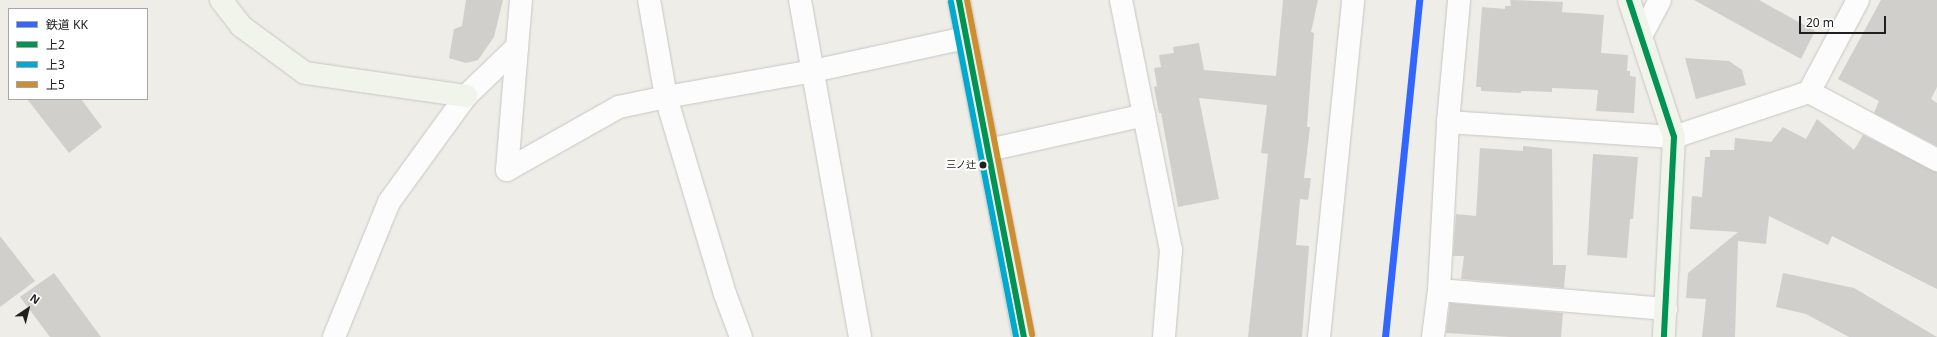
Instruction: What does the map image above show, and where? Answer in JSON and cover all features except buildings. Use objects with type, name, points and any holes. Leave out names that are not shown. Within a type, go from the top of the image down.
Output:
[{"type":"street","points":[[221,0],[241,26],[305,73],[466,96]]},
{"type":"street","points":[[521,0],[507,170],[619,107],[666,97],[813,71],[966,38]]},
{"type":"street","points":[[649,0],[666,97],[725,294],[741,337]]},
{"type":"street","points":[[800,0],[860,337]]},
{"type":"street","points":[[959,0],[1024,337]]},
{"type":"street","points":[[1121,0],[1171,250],[1164,337]]},
{"type":"street","points":[[1319,337],[1352,0]]},
{"type":"street","points":[[1432,337],[1438,290],[1448,122],[1459,0]]},
{"type":"street","points":[[1630,0],[1674,137],[1664,337]]},
{"type":"street","points":[[1642,34],[1660,0]]},
{"type":"street","points":[[1448,122],[1674,137],[1809,92],[1858,0]]},
{"type":"street","points":[[334,337],[389,202],[466,96],[517,47]]},
{"type":"street","points":[[1809,92],[1937,160]]},
{"type":"street","points":[[988,150],[1144,115]]},
{"type":"street","points":[[1438,290],[1666,310]]},
{"type":"rail line","name":"KK","points":[[1385,337],[1419,0]]},
{"type":"transit line","name":"上2","points":[[959,0],[1024,337]]},
{"type":"transit line","name":"上5","points":[[967,0],[1032,335]]},
{"type":"transit line","name":"上2","points":[[1629,0],[1674,137],[1664,337]]},
{"type":"transit line","name":"上3","points":[[951,2],[1016,337]]},
{"type":"place","name":"三ノ辻","points":[[983,165]]}]
